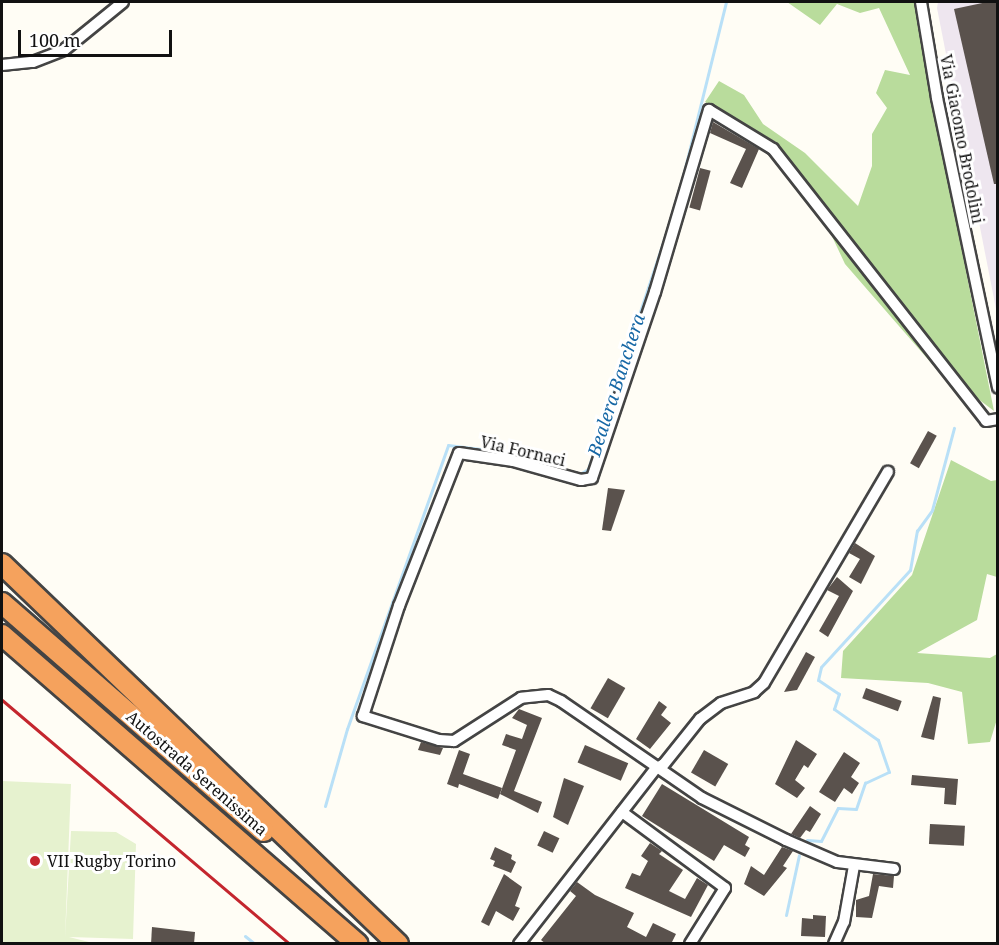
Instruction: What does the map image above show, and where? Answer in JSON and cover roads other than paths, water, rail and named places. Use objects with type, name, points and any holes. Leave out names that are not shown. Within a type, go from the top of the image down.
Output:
[{"type":"highway","points":[[2,564],[398,944]]},
{"type":"highway","name":"Autostrada Serenissima","points":[[2,603],[392,944]]},
{"type":"highway","name":"Autostrada Serenissima","points":[[2,634],[357,944]]},
{"type":"street","points":[[2,65],[33,62],[64,50],[123,2]]},
{"type":"street","name":"Via Giacomo Brodolini","points":[[921,2],[937,98],[998,388]]},
{"type":"street","name":"Via Fornaci","points":[[655,769],[561,701],[548,695],[521,698],[454,741],[438,740],[363,716],[399,606],[459,453],[513,461],[581,480],[592,478],[655,292],[709,110],[773,148],[986,421],[998,419]]},
{"type":"street","points":[[519,944],[655,769],[708,711],[754,692],[764,683],[888,472]]},
{"type":"street","points":[[655,769],[786,840],[854,866],[894,869]]},
{"type":"street","points":[[622,812],[724,888],[690,944]]},
{"type":"street","points":[[834,944],[844,922],[854,866]]},
{"type":"waterway","name":"Bealera Banchera","points":[[325,806],[347,729],[448,445],[497,451],[580,474],[588,469],[677,200],[726,2]]},
{"type":"waterway","points":[[807,840],[821,841],[838,808],[856,809],[865,783],[889,772],[878,740],[834,709],[839,694],[818,680],[821,667],[910,570],[917,531],[932,510],[954,428]]},
{"type":"waterway","points":[[786,915],[799,855]]},
{"type":"waterway","name":"Bealera Banchera","points":[[245,936],[255,944]]},
{"type":"railway","points":[[2,700],[290,944]]},
{"type":"place","name":"VII Rugby Torino","points":[[35,861]]}]
